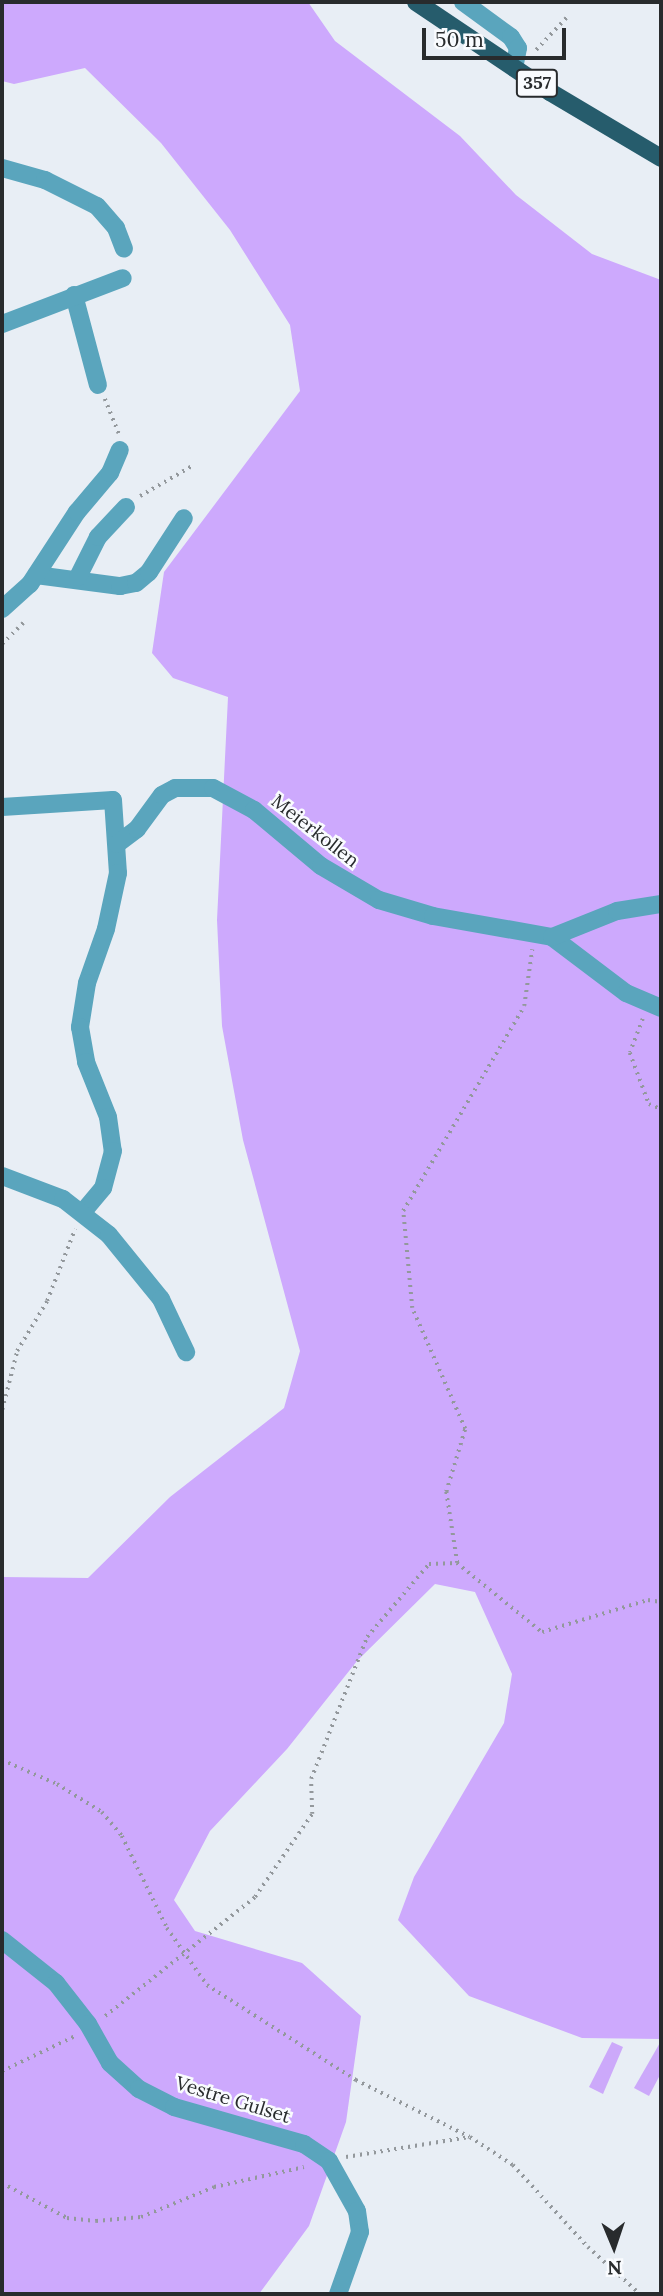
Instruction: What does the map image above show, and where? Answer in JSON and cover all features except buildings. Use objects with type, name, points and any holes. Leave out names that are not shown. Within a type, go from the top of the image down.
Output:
[{"type":"main road","name":"357","points":[[425,4],[514,68],[661,158]]},
{"type":"street","points":[[463,2],[511,37],[518,48],[514,68]]},
{"type":"street","points":[[2,168],[87,200],[116,228],[124,250]]},
{"type":"street","points":[[2,324],[123,278]]},
{"type":"street","points":[[74,295],[97,385]]},
{"type":"street","points":[[2,609],[36,575],[77,512],[110,472],[120,450]]},
{"type":"street","points":[[78,577],[98,537],[126,507]]},
{"type":"street","points":[[36,575],[78,577],[120,586],[136,583],[149,572],[184,517]]},
{"type":"street","name":"Meierkollen","points":[[117,844],[137,829],[162,795],[175,788],[213,788],[254,810],[321,866],[379,900],[433,915],[543,935],[653,1006]]},
{"type":"street","points":[[2,807],[113,800],[117,844],[114,897],[86,983],[80,1027],[86,1062],[108,1117],[113,1151],[103,1188],[84,1211]]},
{"type":"street","points":[[543,935],[617,911],[661,904]]},
{"type":"street","points":[[2,1176],[84,1211],[145,1275],[186,1352]]},
{"type":"street","name":"Vestre Gulset","points":[[2,1940],[56,1983],[90,2028],[110,2063],[139,2089],[174,2107],[304,2144],[329,2161],[357,2211],[360,2232],[338,2294]]},
{"type":"path","points":[[518,48],[531,51],[542,47],[568,16]]},
{"type":"path","points":[[97,385],[114,415],[120,450]]},
{"type":"path","points":[[126,507],[192,466]]},
{"type":"path","points":[[2,644],[23,623]]},
{"type":"path","points":[[457,1563],[446,1492],[464,1429],[412,1308],[403,1211],[524,1006],[543,935]]},
{"type":"path","points":[[653,1006],[629,1053],[649,1104],[661,1109]]},
{"type":"path","points":[[2,1410],[17,1351],[47,1301],[84,1211]]},
{"type":"path","points":[[2,2071],[90,2028],[255,1897],[312,1814],[311,1779],[367,1637],[429,1564],[457,1563],[542,1632],[648,1600],[661,1602]]},
{"type":"path","points":[[2,1760],[57,1784],[102,1812],[122,1836],[183,1953],[207,1984],[356,2080],[470,2137],[513,2165],[588,2247],[640,2294]]},
{"type":"path","points":[[2,2183],[67,2218],[96,2221],[141,2217],[214,2187],[374,2149],[470,2137]]},
{"type":"shaded area","points":[[2,2],[308,2],[335,41],[460,136],[516,195],[592,254],[661,280],[661,2039],[582,2038],[469,1996],[398,1920],[414,1877],[504,1723],[512,1674],[475,1592],[435,1584],[357,1661],[287,1749],[210,1831],[174,1900],[195,1931],[302,1963],[361,2016],[346,2122],[309,2226],[259,2294],[2,2294],[2,1577],[88,1578],[170,1497],[284,1408],[300,1351],[243,1140],[222,1026],[217,920],[228,697],[173,678],[152,653],[164,572],[300,391],[290,325],[230,230],[161,143],[85,68],[14,84],[2,81]]},
{"type":"shaded area","points":[[661,2041],[661,2073],[649,2096],[634,2088]]},
{"type":"shaded area","points":[[612,2042],[623,2047],[603,2094],[589,2087]]}]
